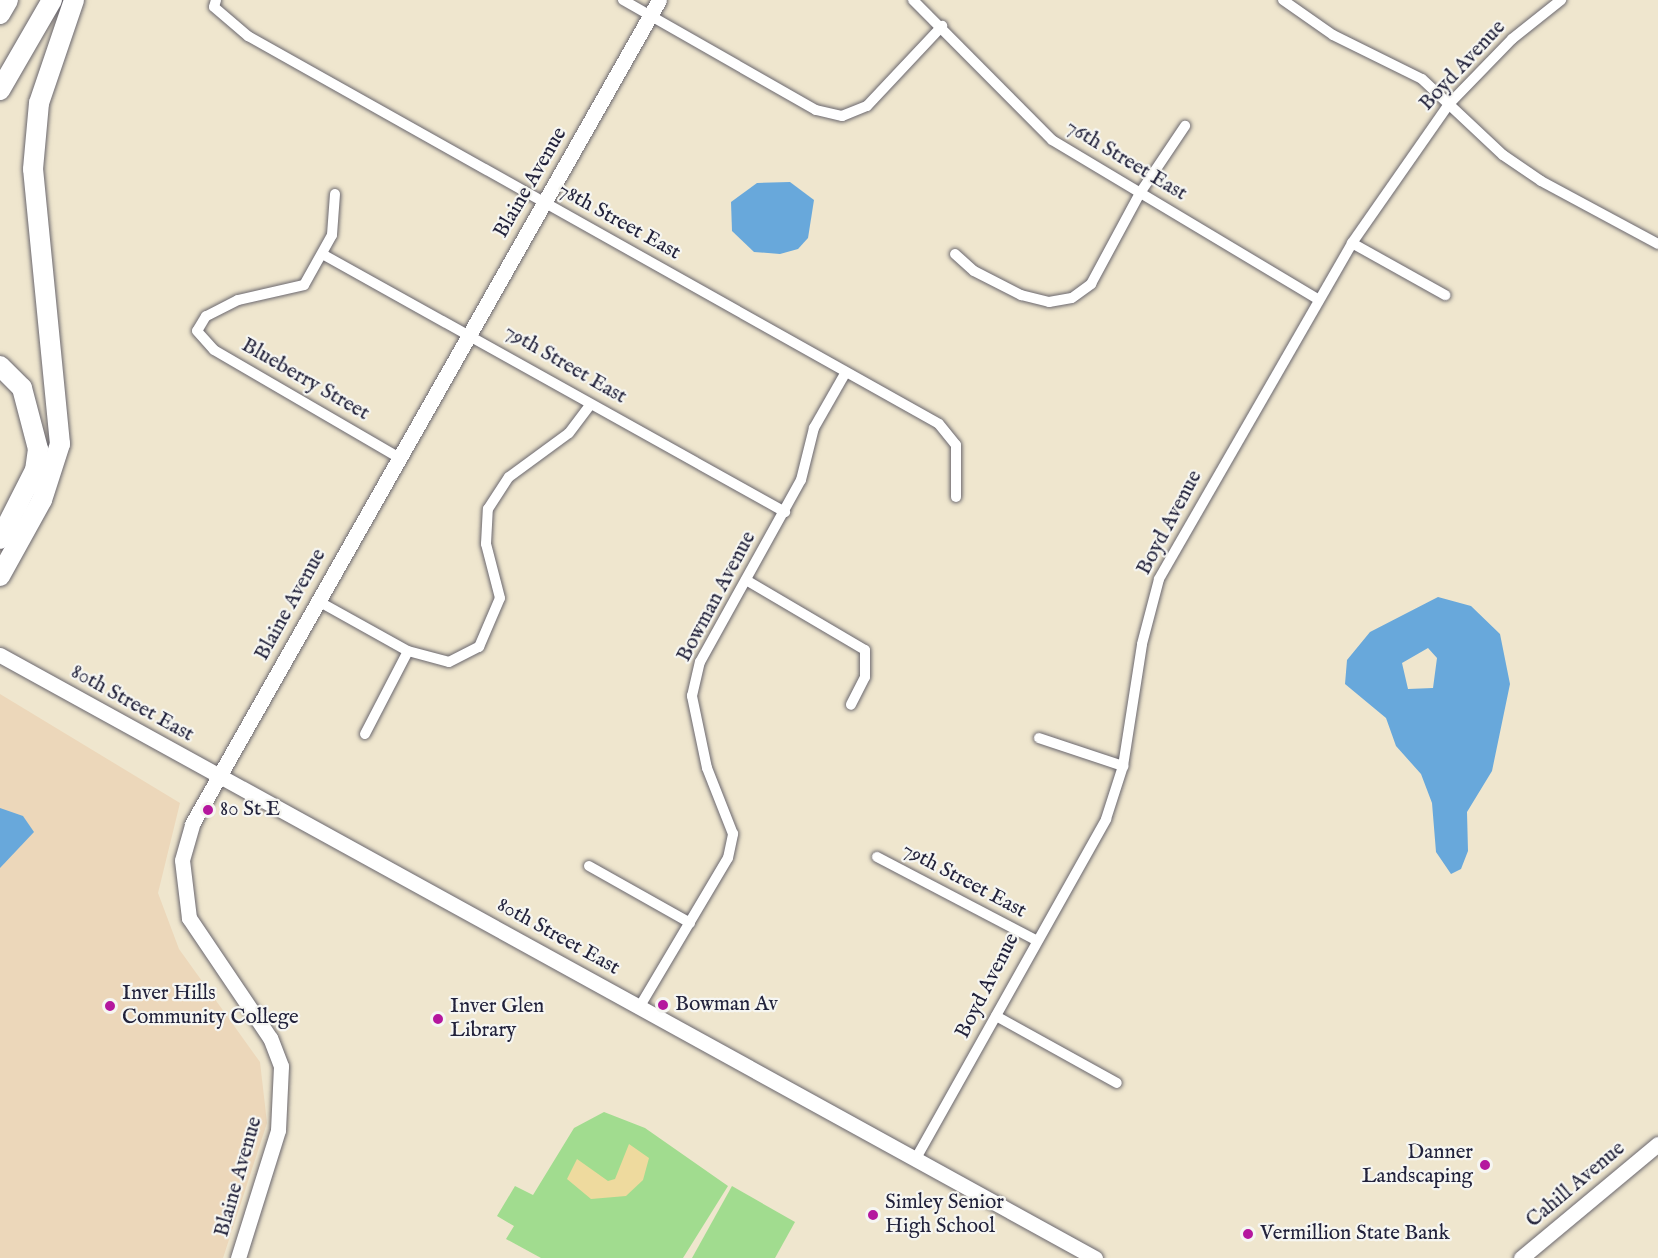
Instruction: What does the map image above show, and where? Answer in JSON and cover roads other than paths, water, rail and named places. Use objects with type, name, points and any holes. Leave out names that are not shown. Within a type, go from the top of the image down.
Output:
[{"type":"highway","points":[[0,14],[8,0]]},
{"type":"highway","points":[[0,90],[52,0]]},
{"type":"highway","points":[[0,576],[42,500],[60,444],[33,170],[39,103],[74,0]]},
{"type":"highway","points":[[0,366],[22,388],[38,449],[35,470],[0,539]]},
{"type":"street","points":[[623,0],[816,110],[842,116],[867,106],[942,26]]},
{"type":"street","name":"Blaine Avenue","points":[[238,1258],[278,1130],[280,1066],[270,1038],[189,918],[182,860],[192,824],[659,0]]},
{"type":"street","name":"76th Street East","points":[[913,0],[942,26],[1052,140],[1318,298]]},
{"type":"street","points":[[1283,0],[1333,35],[1400,63],[1449,104],[1503,155],[1541,181],[1658,244]]},
{"type":"street","name":"Boyd Avenue","points":[[915,1160],[996,1016],[1034,939],[1106,819],[1124,766],[1142,644],[1159,579],[1318,298],[1352,243],[1449,104],[1512,39],[1561,0]]},
{"type":"street","name":"78th Street East","points":[[215,4],[248,36],[939,424],[956,445],[956,497]]},
{"type":"street","points":[[955,254],[974,271],[1021,296],[1049,302],[1072,298],[1091,284],[1140,193],[1185,126]]},
{"type":"street","points":[[324,255],[335,226],[335,194]]},
{"type":"street","points":[[1352,243],[1445,295]]},
{"type":"street","name":"Blueberry Street","points":[[324,255],[304,285],[238,300],[206,316],[197,331],[214,350],[398,457]]},
{"type":"street","name":"79th Street East","points":[[324,255],[470,333],[591,404],[785,512]]},
{"type":"street","name":"Bowman Avenue","points":[[640,1006],[728,858],[733,834],[707,768],[692,696],[700,662],[785,512],[801,480],[814,428],[846,372]]},
{"type":"street","points":[[318,601],[408,651],[449,662],[479,647],[500,598],[486,544],[488,509],[509,477],[569,433],[591,404]]},
{"type":"street","points":[[746,580],[865,650],[865,677],[851,705]]},
{"type":"street","points":[[365,734],[408,651]]},
{"type":"street","name":"80th Street East","points":[[0,655],[1095,1258]]},
{"type":"street","points":[[1040,738],[1124,766]]},
{"type":"street","name":"79th Street East","points":[[877,857],[1034,939]]},
{"type":"street","points":[[589,866],[690,923]]},
{"type":"street","points":[[996,1016],[1117,1083]]},
{"type":"street","name":"Cahill Avenue","points":[[1521,1258],[1658,1144]]},
{"type":"water","points":[[790,182],[814,200],[808,238],[798,249],[780,254],[754,252],[732,231],[731,202],[757,183]]},
{"type":"water","points":[[1438,597],[1471,606],[1500,634],[1510,684],[1492,771],[1467,812],[1468,851],[1461,869],[1451,874],[1436,852],[1432,803],[1421,774],[1396,746],[1386,718],[1345,684],[1347,660],[1370,632]],"holes":[[[1428,648],[1437,658],[1433,688],[1408,689],[1402,663]]]},
{"type":"water","points":[[0,808],[23,816],[34,832],[0,868]]},
{"type":"place","name":"80 St E","points":[[208,810]]},
{"type":"place","name":"Bowman Av","points":[[663,1005]]},
{"type":"place","name":"Inver Hills Community College","points":[[110,1006]]},
{"type":"place","name":"Inver Glen Library","points":[[438,1019]]},
{"type":"place","name":"Danner Landscaping","points":[[1485,1165]]},
{"type":"place","name":"Simley Senior High School","points":[[873,1215]]},
{"type":"place","name":"Vermillion State Bank","points":[[1248,1234]]}]
